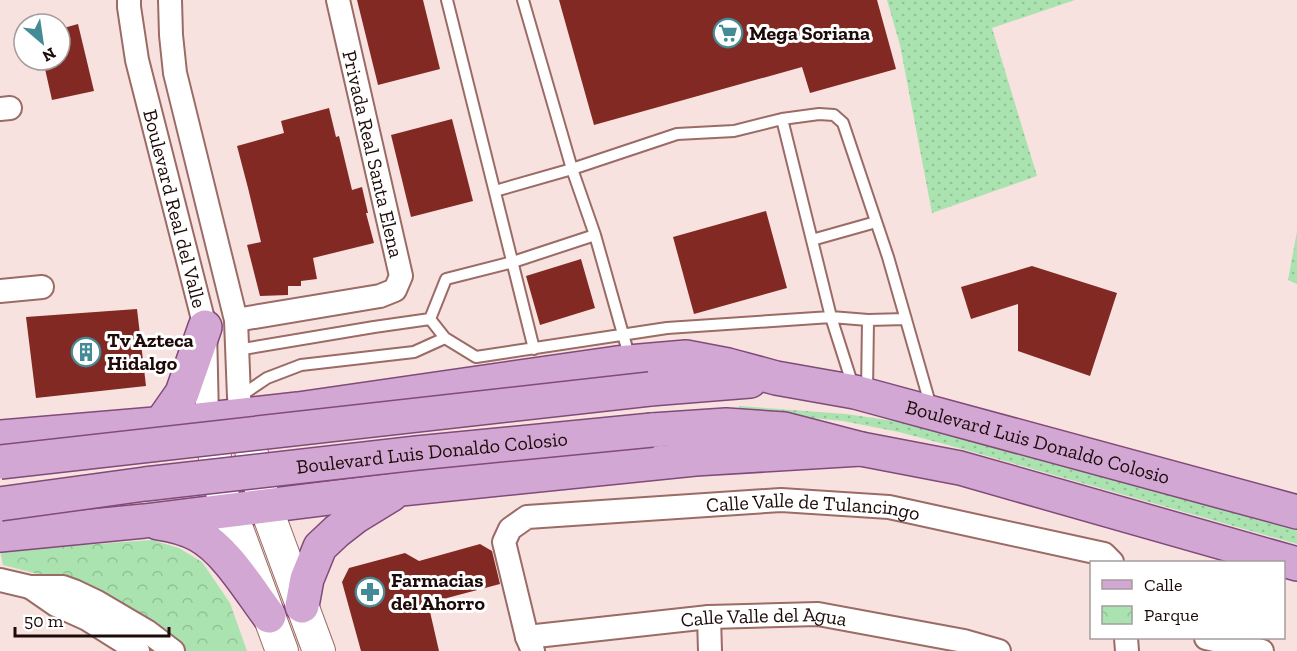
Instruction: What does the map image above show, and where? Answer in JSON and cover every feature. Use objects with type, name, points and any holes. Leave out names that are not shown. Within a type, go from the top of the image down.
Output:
[{"type":"main road","points":[[220,324],[182,393],[158,423],[177,470],[176,495],[157,519],[199,536],[216,548],[276,640]]},
{"type":"main road","name":"Boulevard Luis Donaldo Colosio","points":[[0,462],[230,417],[298,409],[628,348],[728,365],[776,378],[861,394],[1297,512]]},
{"type":"main road","name":"Boulevard Luis Donaldo Colosio","points":[[0,437],[230,417],[650,389],[776,378]]},
{"type":"main road","points":[[298,409],[294,433],[296,456],[303,479],[314,500]]},
{"type":"main road","points":[[0,485],[118,473],[201,460],[230,417]]},
{"type":"main road","points":[[230,417],[319,651]]},
{"type":"main road","points":[[230,417],[226,510],[237,529],[276,640]]},
{"type":"main road","name":"Boulevard Luis Donaldo Colosio","points":[[0,504],[145,484],[417,453],[726,424],[784,429],[861,449],[960,468],[1297,564]]},
{"type":"main road","name":"Boulevard Luis Donaldo Colosio","points":[[0,535],[157,519],[401,489],[695,459],[861,449]]},
{"type":"main road","points":[[302,606],[307,579],[320,547],[355,517],[401,489]]},
{"type":"street","name":"Boulevard Real del Valle","points":[[129,0],[137,60],[220,324],[236,350],[230,417]]},
{"type":"street","name":"Boulevard Real del Valle","points":[[170,0],[175,73],[220,324],[230,417]]},
{"type":"street","name":"Privada Real Santa Elena","points":[[220,324],[380,296],[395,290],[401,276],[338,0]]},
{"type":"street","points":[[0,291],[42,287]]},
{"type":"street","name":"Calle Valle de Tulancingo","points":[[530,644],[504,542],[510,529],[527,517],[781,500],[889,507],[1104,554],[1111,561]]},
{"type":"street","points":[[0,580],[30,587],[56,605],[92,610],[141,644],[173,651]]},
{"type":"street","name":"Calle Valle del Agua","points":[[530,644],[709,617],[818,614],[905,640],[964,641],[999,651]]},
{"type":"street","points":[[709,617],[710,651]]},
{"type":"street","points":[[1210,639],[1262,651]]},
{"type":"lane","points":[[447,0],[534,349]]},
{"type":"lane","points":[[523,0],[572,169],[595,235],[628,348]]},
{"type":"lane","points":[[495,191],[572,169],[677,134],[734,131],[782,119],[819,114],[834,115],[843,123],[888,257],[933,413]]},
{"type":"lane","points":[[782,119],[831,318],[861,394]]},
{"type":"lane","points":[[812,240],[876,222]]},
{"type":"lane","points":[[430,319],[446,279],[513,262],[595,235]]},
{"type":"lane","points":[[430,319],[445,338],[476,357],[534,349],[628,348],[667,328],[831,318],[906,319]]},
{"type":"lane","points":[[236,350],[430,319]]},
{"type":"lane","points":[[861,394],[868,320]]},
{"type":"lane","points":[[230,417],[267,378],[301,365],[414,351],[445,338]]},
{"type":"green space","points":[[887,0],[1075,0],[992,28],[1037,176],[932,213],[900,45]]},
{"type":"green space","points":[[1297,231],[1297,284],[1288,280]]},
{"type":"green space","points":[[739,406],[846,414],[960,434],[1297,529],[1297,544],[899,432],[843,421],[738,411]]},
{"type":"green space","points":[[152,540],[179,548],[202,562],[230,603],[247,651],[170,651],[80,585],[3,565],[0,551]]},
{"type":"building","points":[[357,0],[423,0],[440,69],[378,85]]},
{"type":"building","name":"Mega Soriana","points":[[559,0],[877,0],[896,69],[810,93],[802,67],[594,125]]},
{"type":"building","points":[[78,24],[94,91],[52,100],[46,72],[72,72],[72,26]]},
{"type":"building","points":[[329,108],[336,137],[339,136],[352,190],[362,187],[374,243],[313,258],[317,279],[301,281],[301,286],[288,286],[288,295],[260,296],[247,245],[261,242],[237,146],[284,133],[281,121]]},
{"type":"building","points":[[452,119],[473,201],[411,217],[391,135]]},
{"type":"building","points":[[766,211],[787,288],[694,314],[673,237]]},
{"type":"building","points":[[581,259],[595,308],[540,325],[526,276]]},
{"type":"building","points":[[1032,266],[1117,293],[1090,376],[1018,351],[1018,304],[971,319],[961,287]]},
{"type":"building","name":"Tv Azteca Hidalgo","points":[[137,309],[146,386],[36,398],[26,317]]},
{"type":"building","points":[[480,544],[492,551],[500,584],[428,603],[439,651],[361,651],[342,582],[349,568],[405,553],[419,561]]},
{"type":"place","name":"Mega Soriana","points":[[728,33]]},
{"type":"place","name":"Tv Azteca Hidalgo","points":[[86,352]]},
{"type":"place","name":"Farmacias del Ahorro","points":[[370,592]]}]
